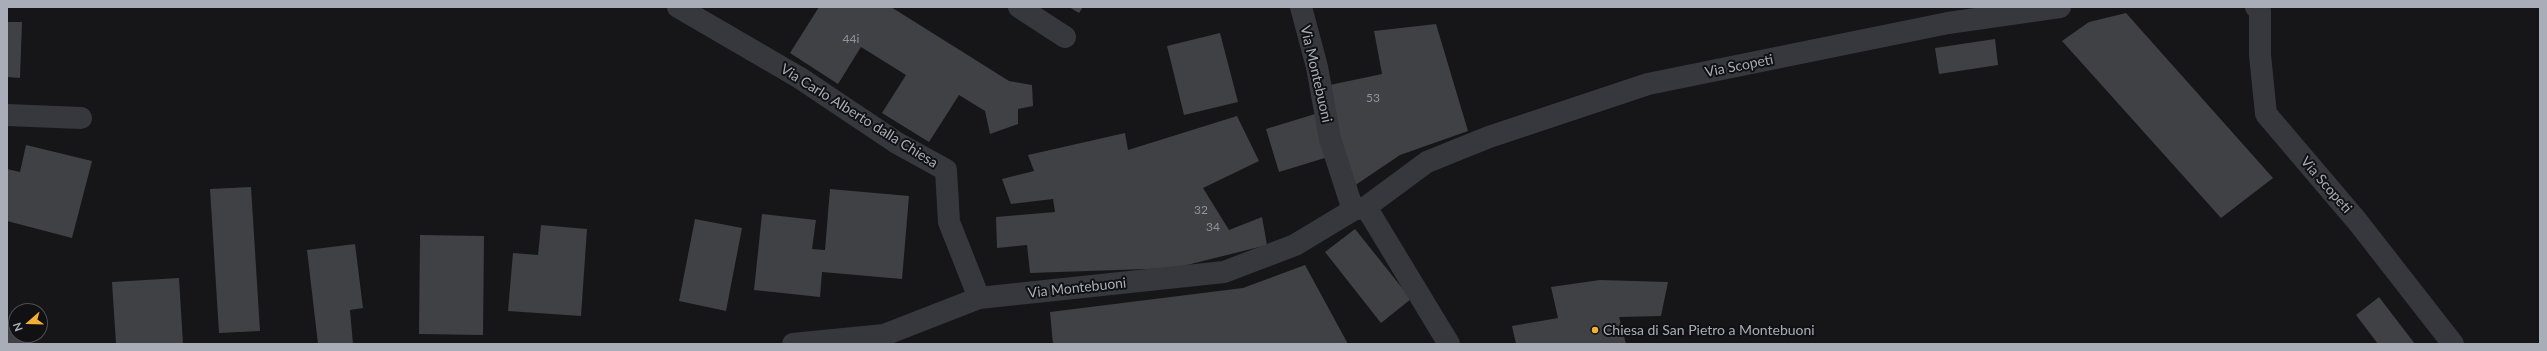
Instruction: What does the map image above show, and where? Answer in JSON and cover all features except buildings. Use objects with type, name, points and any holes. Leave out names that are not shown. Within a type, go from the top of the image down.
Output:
[{"type":"street","name":"Via Carlo Alberto dalla Chiesa","points":[[678,7],[800,78],[897,143],[946,170],[949,222],[979,298]]},
{"type":"street","points":[[1019,7],[1065,37]]},
{"type":"street","name":"Via Montebuoni","points":[[1301,7],[1317,67],[1330,139],[1359,208],[1449,344]]},
{"type":"street","name":"Via Scopeti","points":[[1427,162],[1489,137],[1648,84],[1948,23],[2060,7]]},
{"type":"street","name":"Via Scopeti","points":[[2256,7],[2260,11],[2260,55],[2266,114],[2357,221],[2453,344]]},
{"type":"street","points":[[7,115],[81,118]]},
{"type":"street","name":"Via Montebuoni","points":[[793,344],[884,339],[979,298],[1224,272],[1295,245],[1359,208],[1427,162]]},
{"type":"place","name":"Chiesa di San Pietro a Montebuoni","points":[[1595,330]]}]
